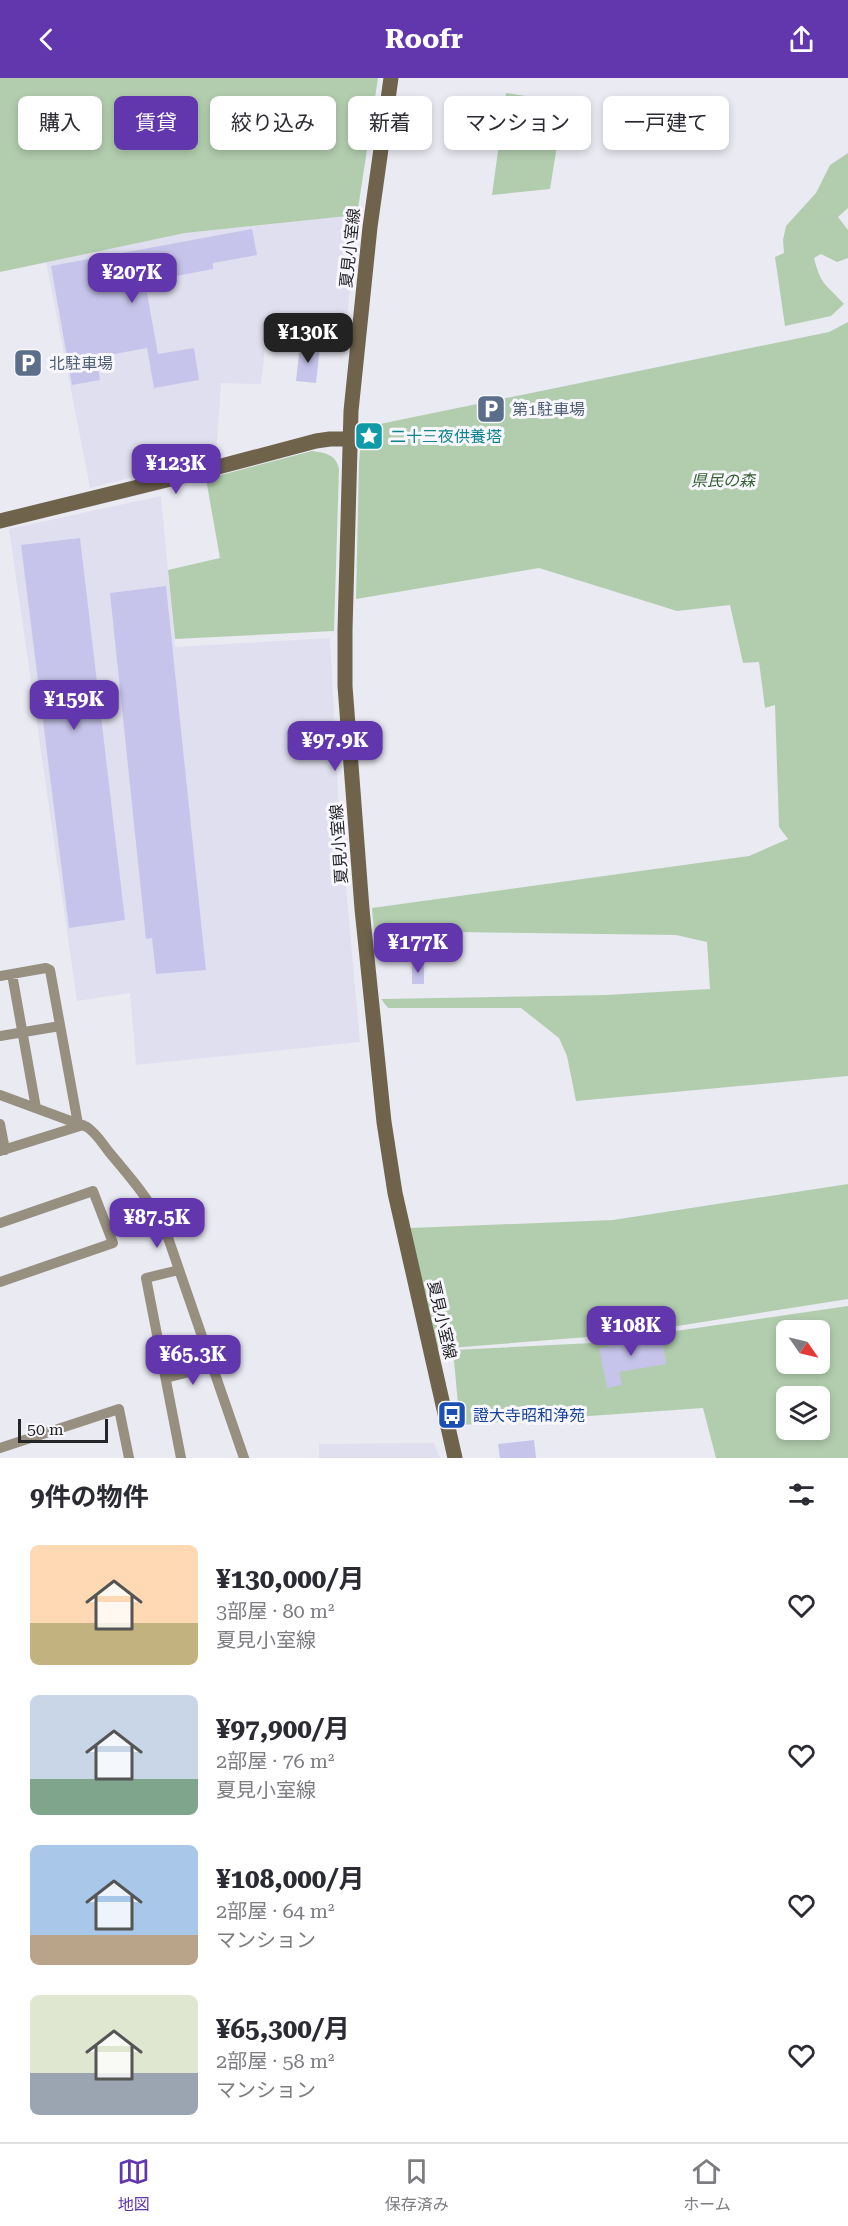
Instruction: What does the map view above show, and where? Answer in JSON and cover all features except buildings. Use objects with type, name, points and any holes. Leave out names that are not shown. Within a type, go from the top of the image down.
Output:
[{"type":"main road","name":"夏見小室線","points":[[391,78],[370,227],[349,439],[345,686],[375,1055],[395,1193],[455,1458]]},
{"type":"main road","points":[[0,520],[316,441],[330,438],[349,439]]},
{"type":"street","points":[[0,976],[46,968],[50,970],[81,1124]]},
{"type":"street","points":[[12,974],[36,1108]]},
{"type":"street","points":[[0,1036],[60,1026]]},
{"type":"street","points":[[0,1095],[81,1124],[96,1133],[102,1144],[152,1204],[165,1229],[244,1458]]},
{"type":"street","points":[[0,1124],[2,1150],[81,1124]]},
{"type":"street","points":[[0,1223],[93,1191],[113,1243],[0,1282]]},
{"type":"street","points":[[179,1270],[146,1278],[181,1458]]},
{"type":"street","points":[[166,1378],[212,1366]]},
{"type":"street","points":[[4,1458],[0,1449],[119,1409],[129,1458]]},
{"type":"shaded area","points":[[357,215],[344,349],[266,340],[261,384],[221,383],[216,456],[90,488],[46,261],[185,233]]},
{"type":"shaded area","points":[[161,496],[175,647],[330,638],[339,809],[360,1042],[136,1065],[130,993],[77,1001],[9,529]]},
{"type":"shaded area","points":[[434,1443],[440,1458],[319,1458],[319,1444]]},
{"type":"green space","points":[[0,78],[378,78],[375,96],[348,96],[348,150],[367,150],[357,215],[185,233],[0,272]]},
{"type":"green space","points":[[506,93],[525,96],[506,96]]},
{"type":"green space","points":[[498,150],[556,150],[550,189],[492,195]]},
{"type":"green space","points":[[848,153],[848,208],[838,217],[848,230],[848,258],[837,262],[821,254],[814,258],[822,280],[844,304],[831,316],[785,326],[775,257],[784,253],[783,240],[786,226],[816,193],[830,165]]},
{"type":"green space","name":"県民の森","points":[[848,322],[848,1076],[576,1101],[567,1056],[559,1038],[521,1008],[388,1008],[381,999],[606,995],[710,989],[707,942],[676,935],[374,931],[372,908],[749,856],[788,839],[779,827],[775,705],[765,708],[759,662],[743,663],[730,605],[677,611],[539,568],[356,599],[359,463],[362,430],[365,427],[829,332]]},
{"type":"green space","points":[[312,451],[333,457],[339,469],[334,631],[175,639],[168,570],[220,558],[206,479]]},
{"type":"green space","points":[[848,1184],[848,1299],[671,1327],[588,1337],[437,1349],[410,1228],[613,1220]]},
{"type":"green space","points":[[848,1306],[848,1458],[716,1458],[703,1408],[460,1425],[453,1350],[592,1343]]},
{"type":"place","name":"北駐車場","points":[[28,363]]},
{"type":"place","name":"第1駐車場","points":[[491,409]]},
{"type":"place","name":"二十三夜供養塔","points":[[369,436]]},
{"type":"place","name":"證大寺昭和浄苑","points":[[452,1415]]}]
